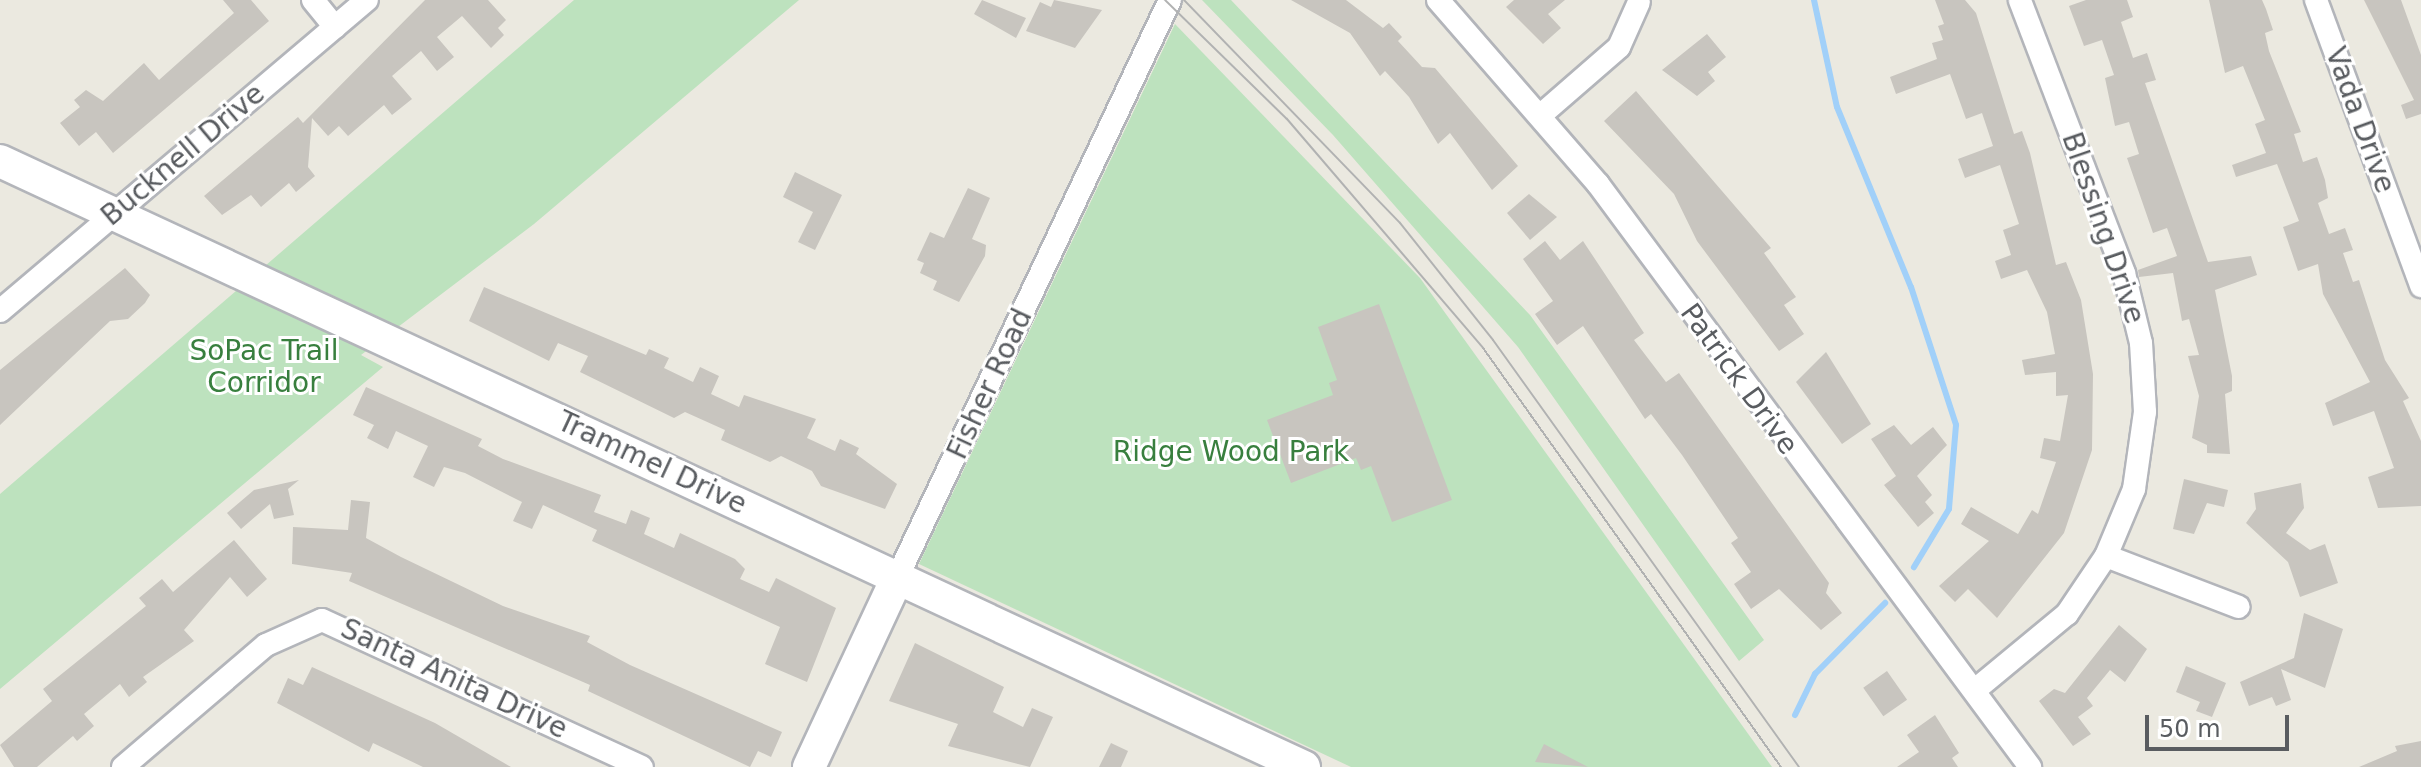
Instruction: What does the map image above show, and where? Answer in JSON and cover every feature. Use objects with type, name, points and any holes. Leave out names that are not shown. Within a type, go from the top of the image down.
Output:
[{"type":"street","points":[[313,0],[335,27]]},
{"type":"street","name":"Bucknell Drive","points":[[0,311],[367,0]]},
{"type":"street","name":"Fisher Road","points":[[809,767],[1170,0]]},
{"type":"street","name":"Patrick Drive","points":[[1438,0],[1542,114],[2030,767]]},
{"type":"street","name":"Blessing Drive","points":[[1975,690],[2067,614],[2106,556],[2141,458],[2141,343],[2124,273],[2020,0]]},
{"type":"street","name":"Vada Drive","points":[[2316,0],[2421,286]]},
{"type":"street","points":[[1542,114],[1619,47],[1639,2]]},
{"type":"street","name":"Trammel Drive","points":[[0,161],[1304,767]]},
{"type":"street","points":[[2106,556],[2239,607]]},
{"type":"street","name":"Santa Anita Drive","points":[[123,767],[266,645],[305,622],[345,626],[642,767]]},
{"type":"green space","name":"SoPac Trail Corridor","points":[[574,0],[799,0],[534,224],[361,355],[383,367],[0,689],[0,494]]},
{"type":"green space","points":[[1202,0],[1231,0],[1530,315],[1764,640],[1739,661],[1518,347],[1333,135]]},
{"type":"green space","name":"Ridge Wood Park","points":[[1175,24],[1420,278],[1772,767],[1351,767],[919,564]]},
{"type":"building","points":[[223,0],[251,0],[269,21],[113,153],[96,132],[79,146],[60,123],[80,107],[74,100],[86,90],[103,101],[144,63],[159,80],[234,13]]},
{"type":"building","points":[[425,0],[488,0],[506,20],[498,28],[504,35],[491,48],[462,16],[437,37],[454,57],[437,71],[421,51],[392,76],[412,99],[392,115],[384,105],[348,136],[339,126],[328,136],[312,118],[308,167],[315,176],[296,192],[289,183],[261,207],[251,195],[222,215],[204,196],[298,117],[303,123]]},
{"type":"building","points":[[982,0],[1026,18],[1016,38],[974,14]]},
{"type":"building","points":[[1054,0],[1102,10],[1075,48],[1026,31],[1040,2],[1051,7]]},
{"type":"building","points":[[1291,0],[1346,0],[1383,28],[1389,23],[1402,37],[1398,41],[1422,67],[1435,68],[1518,166],[1492,190],[1450,133],[1438,144],[1409,97],[1385,71],[1380,76],[1350,33]]},
{"type":"building","points":[[1514,0],[1565,0],[1548,14],[1561,28],[1543,44],[1506,7]]},
{"type":"building","points":[[1935,0],[1965,0],[1976,13],[2014,134],[2022,131],[2030,153],[2056,265],[2066,262],[2081,300],[2093,374],[2092,450],[2064,533],[1997,618],[1968,589],[1955,602],[1939,586],[1989,541],[1961,524],[1971,507],[2018,534],[2032,510],[2038,514],[2056,462],[2040,458],[2044,438],[2060,441],[2068,395],[2056,396],[2056,372],[2025,375],[2022,360],[2055,354],[2047,312],[2027,270],[2001,279],[1995,261],[2011,255],[2003,230],[2019,224],[2000,165],[1965,178],[1958,159],[1993,146],[1982,113],[1966,119],[1950,74],[1896,94],[1890,77],[1937,59],[1932,43],[1943,40],[1938,26],[1944,24]]},
{"type":"building","points":[[2086,0],[2127,0],[2133,17],[2121,22],[2133,58],[2147,53],[2156,80],[2145,83],[2208,262],[2251,256],[2257,275],[2215,290],[2232,376],[2232,391],[2225,394],[2230,454],[2207,453],[2207,445],[2192,438],[2199,396],[2188,356],[2199,355],[2189,319],[2182,321],[2173,273],[2139,277],[2138,270],[2177,256],[2167,228],[2153,233],[2127,158],[2139,154],[2129,122],[2115,126],[2105,78],[2114,75],[2102,40],[2084,46],[2069,6]]},
{"type":"building","points":[[2209,0],[2262,0],[2266,9],[2273,30],[2265,33],[2269,51],[2301,132],[2294,134],[2303,162],[2317,157],[2325,180],[2328,198],[2318,203],[2329,234],[2345,228],[2353,250],[2343,253],[2353,282],[2359,280],[2385,360],[2409,398],[2403,401],[2421,441],[2421,506],[2378,508],[2368,477],[2394,468],[2374,411],[2333,426],[2325,403],[2370,382],[2323,294],[2318,264],[2298,271],[2283,227],[2299,221],[2277,164],[2236,177],[2232,165],[2266,153],[2255,124],[2265,120],[2243,66],[2225,73]]},
{"type":"building","points":[[2364,0],[2401,0],[2421,55],[2421,114],[2406,119],[2401,105],[2414,100]]},
{"type":"building","points":[[1707,34],[1726,57],[1708,72],[1715,81],[1697,96],[1662,70]]},
{"type":"building","points":[[1636,91],[1771,248],[1764,253],[1796,297],[1784,305],[1804,334],[1779,351],[1697,241],[1674,194],[1604,121]]},
{"type":"building","points":[[795,172],[842,195],[815,250],[798,242],[813,212],[783,197]]},
{"type":"building","points":[[968,188],[990,198],[972,239],[986,245],[985,256],[959,302],[933,290],[937,281],[920,273],[924,263],[917,260],[930,232],[944,238]]},
{"type":"building","points":[[1529,194],[1557,217],[1530,240],[1507,213]]},
{"type":"building","points":[[1545,241],[1560,260],[1583,241],[1644,333],[1634,340],[1666,382],[1679,373],[1829,583],[1826,593],[1842,613],[1821,630],[1779,589],[1751,609],[1734,584],[1751,572],[1731,543],[1738,538],[1682,455],[1651,414],[1645,419],[1583,326],[1557,345],[1535,314],[1553,301],[1523,259]]},
{"type":"building","points":[[125,268],[150,295],[145,303],[128,319],[110,321],[0,425],[0,370]]},
{"type":"building","points":[[484,287],[646,355],[649,349],[669,358],[664,368],[693,382],[700,367],[719,376],[711,394],[739,407],[744,395],[816,419],[807,438],[835,451],[840,439],[859,448],[856,454],[897,484],[885,509],[821,486],[812,471],[781,456],[770,462],[721,440],[725,430],[685,412],[674,418],[580,372],[588,356],[558,343],[549,361],[469,321]]},
{"type":"building","points":[[1379,304],[1452,500],[1392,522],[1371,466],[1361,470],[1356,458],[1291,483],[1267,420],[1333,395],[1329,383],[1337,380],[1318,327]]},
{"type":"building","points":[[1826,352],[1871,424],[1842,444],[1796,382]]},
{"type":"building","points":[[366,387],[482,439],[478,446],[503,459],[601,495],[594,512],[626,524],[631,510],[650,518],[644,534],[674,548],[680,533],[735,559],[745,569],[740,579],[769,592],[776,578],[836,608],[807,682],[765,664],[780,627],[592,541],[597,530],[543,505],[532,529],[513,521],[522,502],[465,473],[444,467],[434,487],[413,477],[428,446],[396,431],[388,449],[367,438],[374,425],[353,415]]},
{"type":"building","points":[[1894,425],[1911,445],[1933,427],[1947,445],[1917,476],[1932,495],[1925,502],[1934,513],[1918,527],[1884,485],[1896,476],[1871,439]]},
{"type":"building","points":[[2184,479],[2228,490],[2224,507],[2207,503],[2194,534],[2173,529]]},
{"type":"building","points":[[299,480],[288,489],[294,515],[274,519],[270,504],[241,529],[227,513],[254,490]]},
{"type":"building","points":[[2301,483],[2304,508],[2286,533],[2310,550],[2325,544],[2338,583],[2300,597],[2288,562],[2246,523],[2256,509],[2254,493]]},
{"type":"building","points":[[351,500],[370,502],[366,538],[401,557],[503,606],[590,636],[587,642],[630,665],[782,732],[771,757],[758,751],[750,767],[588,691],[590,685],[349,581],[352,573],[292,564],[293,527],[348,530]]},
{"type":"building","points":[[234,540],[267,579],[247,597],[230,577],[184,630],[194,641],[143,677],[147,682],[129,697],[120,684],[84,714],[94,726],[77,741],[73,736],[37,767],[14,767],[0,745],[52,701],[43,689],[146,606],[139,598],[162,579],[173,592]]},
{"type":"building","points":[[2304,613],[2343,629],[2325,688],[2281,669],[2291,700],[2276,706],[2272,697],[2249,706],[2240,682],[2294,658]]},
{"type":"building","points":[[2119,625],[2147,649],[2125,682],[2110,670],[2087,698],[2093,706],[2078,717],[2091,734],[2073,746],[2039,701],[2054,689],[2065,693]]},
{"type":"building","points":[[915,643],[1004,687],[993,712],[1023,727],[1032,708],[1053,717],[1030,767],[948,746],[958,724],[889,701]]},
{"type":"building","points":[[2186,666],[2226,683],[2212,717],[2196,711],[2200,702],[2176,692]]},
{"type":"building","points":[[312,667],[435,723],[511,767],[423,767],[373,743],[369,752],[277,703],[288,678],[303,685]]},
{"type":"building","points":[[1887,671],[1907,700],[1883,716],[1863,688]]},
{"type":"building","points":[[1935,715],[1959,753],[1952,758],[1958,767],[1897,767],[1919,752],[1907,735]]},
{"type":"building","points":[[2421,741],[2421,767],[2359,767],[2397,751],[2395,746]]},
{"type":"building","points":[[1111,743],[1128,751],[1121,767],[1099,767]]},
{"type":"building","points":[[1544,744],[1588,767],[1535,762]]},
{"type":"waterway","points":[[1814,0],[1837,107],[1911,287],[1956,425],[1949,509],[1914,567]]},
{"type":"waterway","points":[[1795,715],[1815,674],[1885,603]]},
{"type":"tram line","points":[[1165,0],[1287,119],[1483,348],[1781,767]]},
{"type":"tram line","points":[[1184,0],[1400,223],[1493,340],[1799,767]]}]
